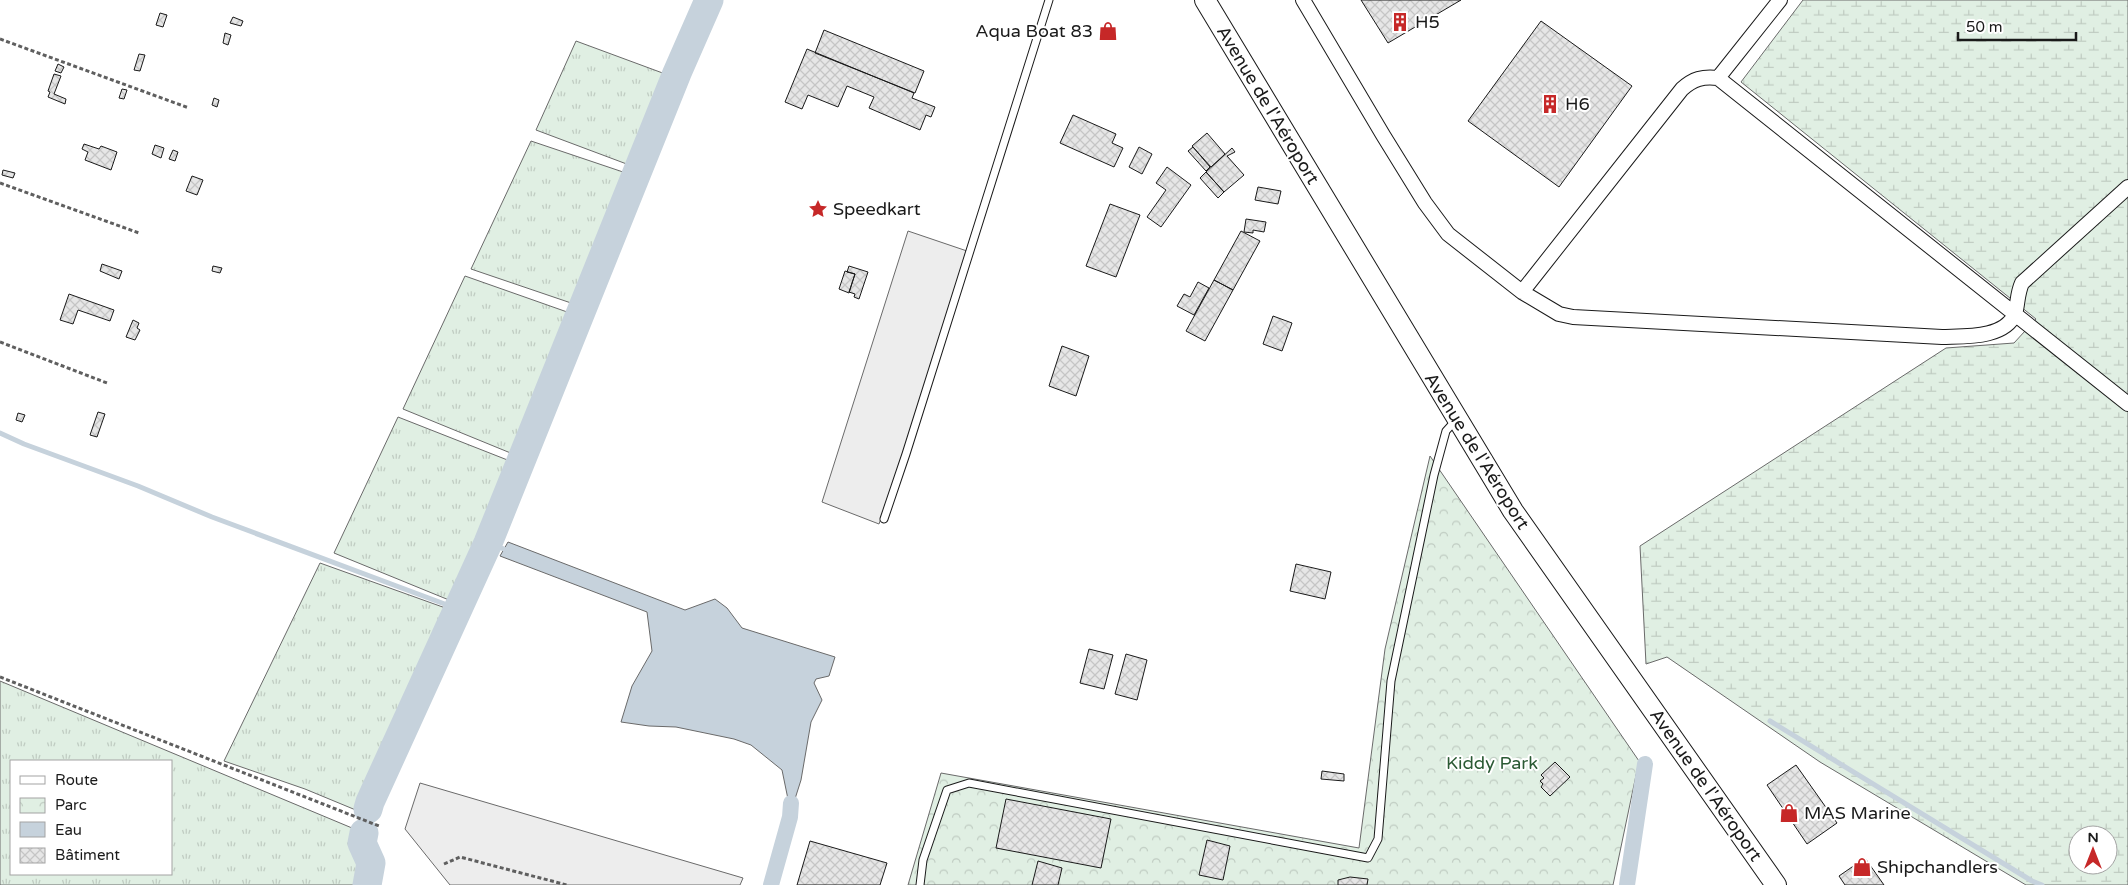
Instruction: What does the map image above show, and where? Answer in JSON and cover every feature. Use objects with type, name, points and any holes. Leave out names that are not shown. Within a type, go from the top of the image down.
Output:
[{"type":"main road","name":"Avenue de l'Aéroport","points":[[1205,0],[1456,420],[1513,511],[1776,885]]},
{"type":"street","points":[[1303,0],[1383,135],[1425,202],[1448,234],[1522,292],[1559,314],[1573,318],[1942,337],[1977,336],[2003,327],[2014,314],[2017,293],[2022,283],[2128,187]]},
{"type":"street","points":[[1718,78],[1780,0]]},
{"type":"street","points":[[1522,292],[1682,89],[1698,78],[1718,78],[2128,404]]},
{"type":"lane","points":[[884,519],[1049,0]]},
{"type":"lane","points":[[920,885],[923,860],[947,790],[969,782],[1368,858],[1378,840],[1393,672],[1434,475],[1446,431],[1456,420]]},
{"type":"path","points":[[0,39],[189,108]]},
{"type":"path","points":[[0,183],[139,233]]},
{"type":"path","points":[[0,342],[107,382]]},
{"type":"path","points":[[0,677],[379,826]]},
{"type":"path","points":[[444,864],[460,857],[567,885]]},
{"type":"green space","points":[[1803,0],[2128,0],[2128,885],[2026,885],[1820,762],[1667,657],[1646,664],[1640,546],[1946,348],[2014,343],[2036,319],[1741,82]]},
{"type":"green space","points":[[576,41],[668,75],[632,166],[536,130]]},
{"type":"green space","points":[[531,141],[629,174],[577,305],[471,269]]},
{"type":"green space","points":[[465,276],[570,313],[513,454],[403,409]]},
{"type":"green space","points":[[398,417],[510,461],[449,600],[334,553]]},
{"type":"green space","name":"Kiddy Park","points":[[1430,456],[1639,761],[1613,885],[908,885],[941,773],[1359,848],[1385,649]]},
{"type":"green space","points":[[320,563],[451,610],[414,690],[363,813],[305,789],[224,761]]},
{"type":"green space","points":[[0,681],[364,833],[361,885],[0,885]]},
{"type":"shaded area","points":[[908,231],[967,251],[879,524],[822,502]]},
{"type":"shaded area","points":[[420,783],[743,878],[740,885],[450,885],[405,829]]},
{"type":"water","points":[[508,542],[685,610],[715,599],[727,608],[742,628],[835,657],[829,676],[816,679],[814,683],[822,700],[811,722],[801,780],[794,802],[789,804],[782,770],[751,745],[734,739],[676,727],[621,722],[632,686],[652,651],[647,612],[500,556]]},
{"type":"building","name":"H5","points":[[1361,0],[1461,0],[1388,43]]},
{"type":"building","points":[[160,13],[167,15],[163,27],[156,25]]},
{"type":"building","points":[[233,17],[243,21],[241,26],[230,23]]},
{"type":"building","name":"H6","points":[[1541,21],[1632,86],[1559,187],[1468,121]]},
{"type":"building","points":[[824,30],[924,71],[915,93],[815,53]]},
{"type":"building","points":[[225,33],[231,35],[228,45],[223,43]]},
{"type":"building","points":[[807,49],[914,93],[912,98],[935,107],[931,117],[926,115],[920,130],[869,108],[874,97],[847,86],[838,107],[808,95],[802,109],[785,102]]},
{"type":"building","points":[[139,54],[145,55],[140,71],[134,70]]},
{"type":"building","points":[[58,64],[64,67],[61,73],[55,71]]},
{"type":"building","points":[[54,74],[61,76],[54,94],[66,99],[65,104],[48,97],[50,92],[48,91]]},
{"type":"building","points":[[122,89],[127,90],[124,99],[119,98]]},
{"type":"building","points":[[214,98],[219,100],[217,107],[212,105]]},
{"type":"building","points":[[1073,115],[1116,134],[1112,143],[1123,148],[1114,167],[1060,143]]},
{"type":"building","points":[[1207,133],[1225,154],[1211,167],[1192,146]]},
{"type":"building","points":[[84,144],[99,149],[101,146],[117,152],[111,170],[85,160],[88,152],[82,149]]},
{"type":"building","points":[[155,145],[164,148],[161,158],[152,154]]},
{"type":"building","points":[[1139,147],[1152,154],[1142,174],[1129,167]]},
{"type":"building","points":[[1193,147],[1210,167],[1206,171],[1188,151]]},
{"type":"building","points":[[1232,148],[1235,152],[1227,156],[1244,175],[1224,192],[1206,172]]},
{"type":"building","points":[[173,150],[178,152],[175,161],[169,159]]},
{"type":"building","points":[[1167,167],[1191,185],[1161,227],[1147,217],[1166,190],[1156,183]]},
{"type":"building","points":[[3,170],[15,173],[13,178],[2,175]]},
{"type":"building","points":[[1206,172],[1224,192],[1218,198],[1200,178]]},
{"type":"building","points":[[192,176],[203,180],[197,195],[186,191]]},
{"type":"building","points":[[1258,187],[1281,191],[1278,204],[1255,200]]},
{"type":"building","points":[[1110,204],[1140,215],[1116,277],[1086,266]]},
{"type":"building","points":[[1246,219],[1266,222],[1264,232],[1253,230],[1253,233],[1244,232]]},
{"type":"building","points":[[1241,231],[1260,241],[1233,290],[1214,280]]},
{"type":"building","points":[[102,264],[122,271],[119,279],[100,271]]},
{"type":"building","points":[[213,266],[222,268],[220,273],[212,271]]},
{"type":"building","points":[[849,266],[868,272],[859,299],[854,297],[855,294],[849,292],[855,274],[847,272]]},
{"type":"building","points":[[845,271],[855,274],[849,293],[839,289]]},
{"type":"building","points":[[1214,280],[1233,290],[1205,341],[1186,331]]},
{"type":"building","points":[[1198,282],[1209,288],[1194,315],[1177,306],[1184,294],[1190,297]]},
{"type":"building","points":[[69,294],[114,310],[110,321],[78,310],[73,324],[60,320]]},
{"type":"building","points":[[1273,316],[1292,323],[1282,351],[1263,344]]},
{"type":"building","points":[[133,320],[139,323],[137,328],[140,330],[135,340],[126,337]]},
{"type":"building","points":[[1062,346],[1089,356],[1076,396],[1049,386]]},
{"type":"building","points":[[98,412],[105,414],[97,437],[90,435]]},
{"type":"building","points":[[18,413],[25,415],[22,422],[16,420]]},
{"type":"building","points":[[1296,564],[1331,572],[1325,599],[1290,591]]},
{"type":"building","points":[[1089,649],[1113,655],[1104,689],[1080,683]]},
{"type":"building","points":[[1126,654],[1147,660],[1137,700],[1115,694]]},
{"type":"building","points":[[1555,762],[1570,777],[1550,796],[1541,787],[1543,784],[1540,781],[1544,778],[1541,775]]},
{"type":"building","points":[[1796,765],[1837,823],[1807,844],[1767,785]]},
{"type":"building","points":[[1322,771],[1344,774],[1344,781],[1321,779]]},
{"type":"building","points":[[1006,799],[1111,819],[1101,868],[996,848]]},
{"type":"building","points":[[1207,840],[1230,846],[1223,880],[1199,875]]},
{"type":"building","points":[[810,841],[887,863],[880,885],[797,885]]},
{"type":"building","name":"Shipchandlers","points":[[1865,858],[1884,885],[1845,885],[1839,876]]},
{"type":"building","points":[[1038,861],[1062,868],[1058,885],[1032,885]]},
{"type":"building","points":[[1350,877],[1368,879],[1367,885],[1338,885],[1338,880]]},
{"type":"waterway","points":[[368,809],[488,543],[677,73],[709,0]]},
{"type":"waterway","points":[[0,433],[24,444],[138,486],[212,517],[458,609]]},
{"type":"waterway","points":[[488,543],[504,549]]},
{"type":"waterway","points":[[1770,721],[2032,881],[2042,885]]},
{"type":"waterway","points":[[1627,885],[1645,764]]},
{"type":"waterway","points":[[771,885],[790,817],[791,803]]},
{"type":"waterway","points":[[364,833],[362,843],[371,863],[367,885]]},
{"type":"place","name":"H5","points":[[1400,22]]},
{"type":"place","name":"Aqua Boat 83","points":[[1108,31]]},
{"type":"place","name":"H6","points":[[1550,104]]},
{"type":"place","name":"Speedkart","points":[[818,209]]},
{"type":"place","name":"MAS Marine","points":[[1789,813]]},
{"type":"place","name":"Shipchandlers","points":[[1862,867]]}]
